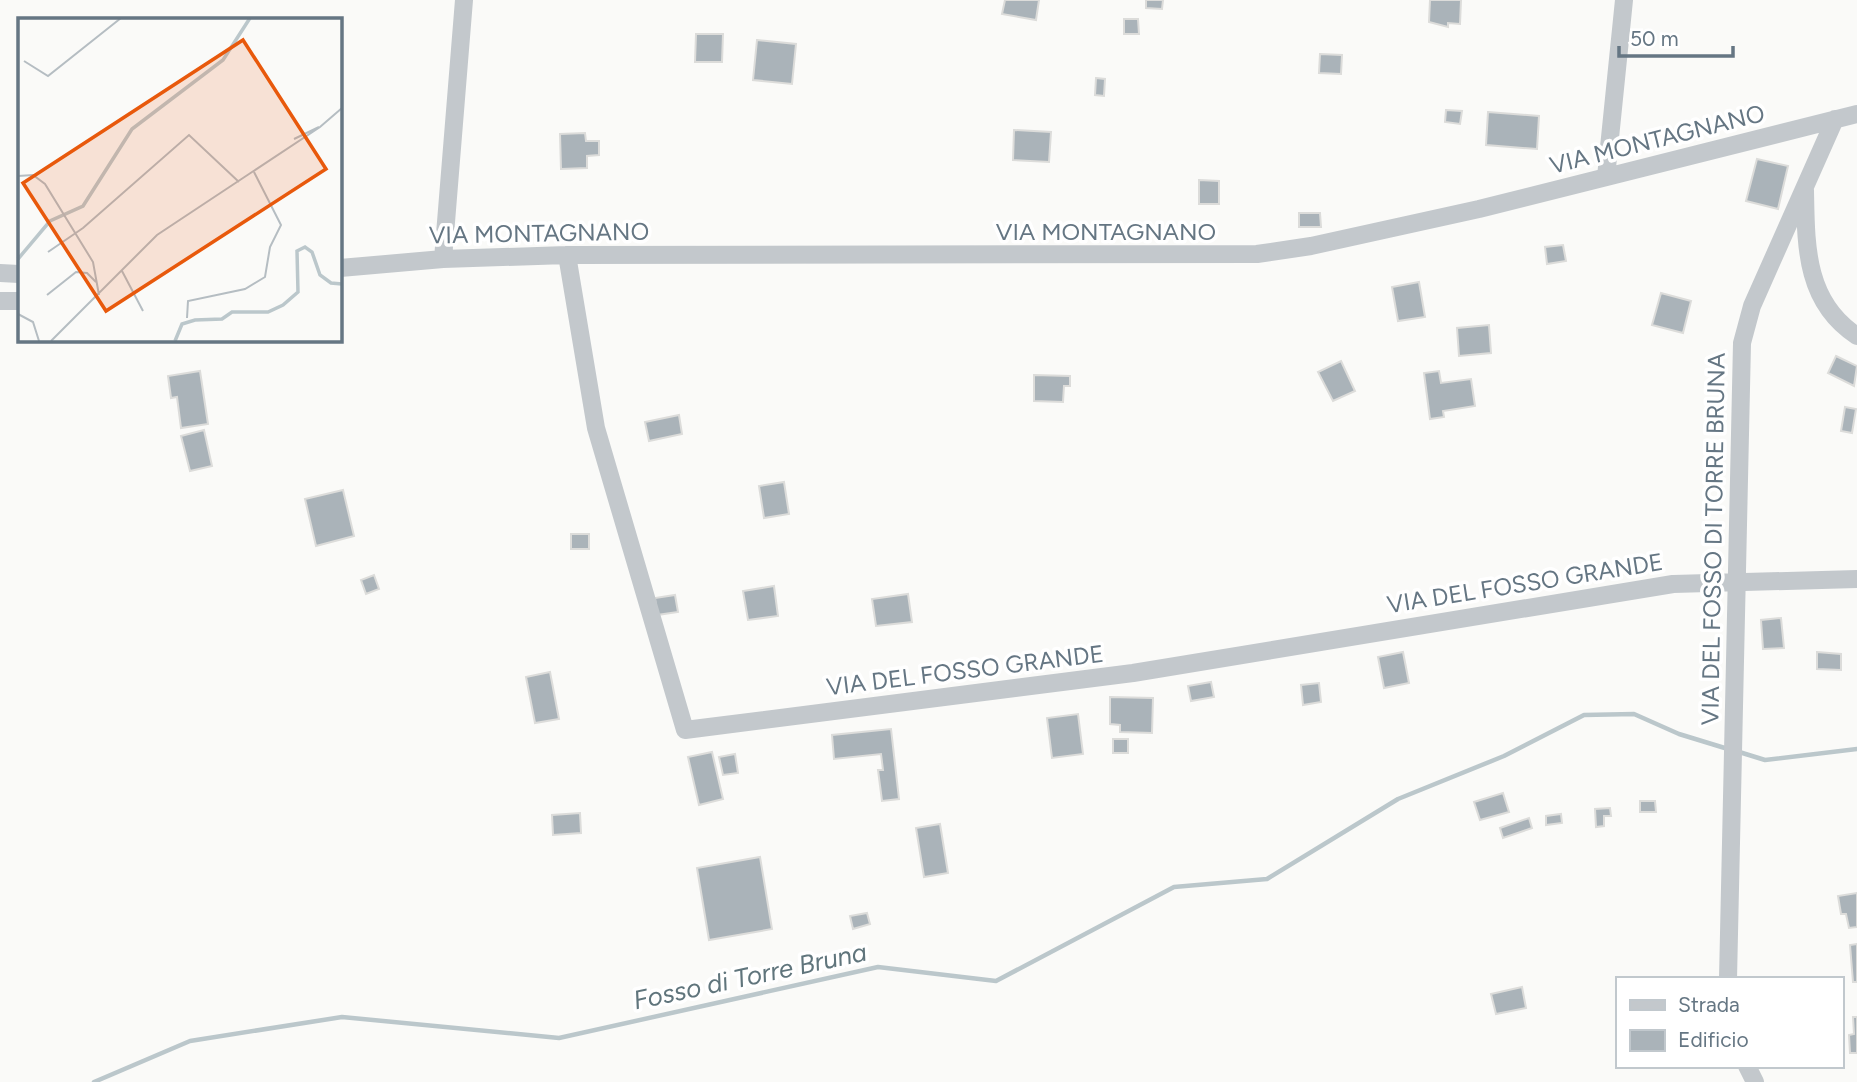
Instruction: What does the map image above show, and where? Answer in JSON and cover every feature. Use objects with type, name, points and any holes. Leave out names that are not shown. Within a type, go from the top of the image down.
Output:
[{"type":"street","points":[[443,259],[464,0]]},
{"type":"street","points":[[1606,177],[1624,0]]},
{"type":"street","name":"VIA MONTAGNANO","points":[[341,268],[443,259],[567,256],[1246,255],[1311,246],[1499,205],[1857,114]]},
{"type":"street","name":"VIA DEL FOSSO DI TORRE BRUNA","points":[[1728,977],[1740,360],[1744,332],[1752,306],[1804,183],[1835,119]]},
{"type":"street","points":[[1804,183],[1806,247],[1813,281],[1832,313],[1857,335]]},
{"type":"street","name":"VIA DEL FOSSO GRANDE","points":[[567,256],[596,428],[681,732],[1133,673],[1663,585],[1857,579]]},
{"type":"street","points":[[0,273],[18,274]]},
{"type":"street","points":[[0,301],[18,301]]},
{"type":"building","points":[[1005,0],[1039,0],[1036,20],[1002,14]]},
{"type":"building","points":[[1146,0],[1163,0],[1162,9],[1146,8]]},
{"type":"building","points":[[1430,0],[1461,0],[1460,24],[1448,23],[1448,27],[1429,22]]},
{"type":"building","points":[[1124,19],[1138,19],[1139,34],[1124,34]]},
{"type":"building","points":[[696,34],[723,34],[722,62],[695,62]]},
{"type":"building","points":[[757,40],[796,44],[792,84],[753,80]]},
{"type":"building","points":[[1320,54],[1342,55],[1341,74],[1319,73]]},
{"type":"building","points":[[1096,78],[1105,79],[1104,96],[1095,95]]},
{"type":"building","points":[[1446,110],[1462,111],[1460,124],[1445,122]]},
{"type":"building","points":[[1488,112],[1539,116],[1537,149],[1486,145]]},
{"type":"building","points":[[1014,130],[1051,132],[1049,162],[1013,160]]},
{"type":"building","points":[[585,133],[586,141],[599,141],[599,155],[587,156],[587,168],[561,169],[560,134]]},
{"type":"building","points":[[1757,159],[1788,166],[1778,209],[1746,201]]},
{"type":"building","points":[[1199,180],[1219,181],[1219,204],[1199,204]]},
{"type":"building","points":[[1299,213],[1320,213],[1321,227],[1299,227]]},
{"type":"building","points":[[1563,245],[1566,261],[1547,264],[1545,247]]},
{"type":"building","points":[[1419,282],[1425,317],[1398,321],[1392,287]]},
{"type":"building","points":[[1661,293],[1691,301],[1683,333],[1652,325]]},
{"type":"building","points":[[1489,325],[1491,353],[1459,356],[1457,328]]},
{"type":"building","points":[[1836,356],[1857,366],[1854,386],[1828,373]]},
{"type":"building","points":[[1341,361],[1355,391],[1333,401],[1318,372]]},
{"type":"building","points":[[200,371],[208,424],[181,428],[177,397],[171,398],[168,376]]},
{"type":"building","points":[[1439,371],[1441,383],[1471,379],[1475,406],[1443,411],[1444,417],[1430,419],[1424,373]]},
{"type":"building","points":[[1034,375],[1070,376],[1070,386],[1064,386],[1063,402],[1034,401]]},
{"type":"building","points":[[1845,407],[1856,409],[1852,433],[1841,431]]},
{"type":"building","points":[[679,415],[682,434],[649,441],[645,422]]},
{"type":"building","points":[[204,430],[212,466],[190,471],[181,436]]},
{"type":"building","points":[[784,482],[789,514],[764,518],[759,486]]},
{"type":"building","points":[[343,490],[354,536],[316,546],[305,499]]},
{"type":"building","points":[[571,534],[589,534],[589,549],[571,549]]},
{"type":"building","points":[[374,575],[379,589],[366,594],[361,580]]},
{"type":"building","points":[[774,586],[778,616],[748,620],[743,591]]},
{"type":"building","points":[[908,594],[912,622],[876,626],[872,599]]},
{"type":"building","points":[[675,595],[678,612],[657,615],[655,598]]},
{"type":"building","points":[[1781,618],[1784,648],[1763,649],[1761,620]]},
{"type":"building","points":[[1403,652],[1409,683],[1384,688],[1378,657]]},
{"type":"building","points":[[1817,652],[1841,654],[1841,670],[1817,669]]},
{"type":"building","points":[[550,672],[559,719],[535,723],[526,677]]},
{"type":"building","points":[[1211,682],[1214,697],[1191,701],[1188,686]]},
{"type":"building","points":[[1319,683],[1321,702],[1303,705],[1301,685]]},
{"type":"building","points":[[1110,697],[1153,698],[1152,733],[1120,732],[1120,725],[1110,724]]},
{"type":"building","points":[[1078,714],[1083,754],[1052,758],[1047,718]]},
{"type":"building","points":[[891,729],[899,799],[882,801],[878,770],[883,770],[881,754],[834,759],[832,735]]},
{"type":"building","points":[[1113,739],[1128,739],[1128,753],[1113,753]]},
{"type":"building","points":[[712,752],[723,799],[699,805],[688,757]]},
{"type":"building","points":[[735,754],[738,773],[723,775],[719,757]]},
{"type":"building","points":[[1503,793],[1509,812],[1480,820],[1474,802]]},
{"type":"building","points":[[1640,801],[1655,801],[1656,812],[1640,812]]},
{"type":"building","points":[[1610,808],[1611,816],[1604,816],[1604,826],[1596,827],[1595,809]]},
{"type":"building","points":[[580,813],[581,833],[553,835],[552,815]]},
{"type":"building","points":[[1561,814],[1562,823],[1546,825],[1546,816]]},
{"type":"building","points":[[1529,818],[1532,828],[1503,838],[1500,828]]},
{"type":"building","points":[[940,824],[948,873],[924,877],[916,828]]},
{"type":"building","points":[[760,857],[772,929],[709,940],[697,868]]},
{"type":"building","points":[[1857,893],[1857,927],[1849,928],[1846,914],[1841,914],[1838,896]]},
{"type":"building","points":[[867,913],[870,924],[853,929],[850,916]]},
{"type":"building","points":[[1857,944],[1857,982],[1853,982],[1850,945]]},
{"type":"building","points":[[1522,987],[1526,1008],[1496,1014],[1491,994]]},
{"type":"building","points":[[1853,1017],[1857,1017],[1857,1053],[1850,1053],[1849,1035],[1854,1034]]},
{"type":"waterway","name":"Fosso di Torre Bruna","points":[[94,1082],[190,1041],[342,1017],[559,1038],[878,967],[996,981],[1174,887],[1267,879],[1398,799],[1504,756],[1584,715],[1634,714],[1679,734],[1728,749]]},
{"type":"waterway","name":"Fosso di Torre Bruna","points":[[1736,751],[1765,760],[1857,749]]}]
